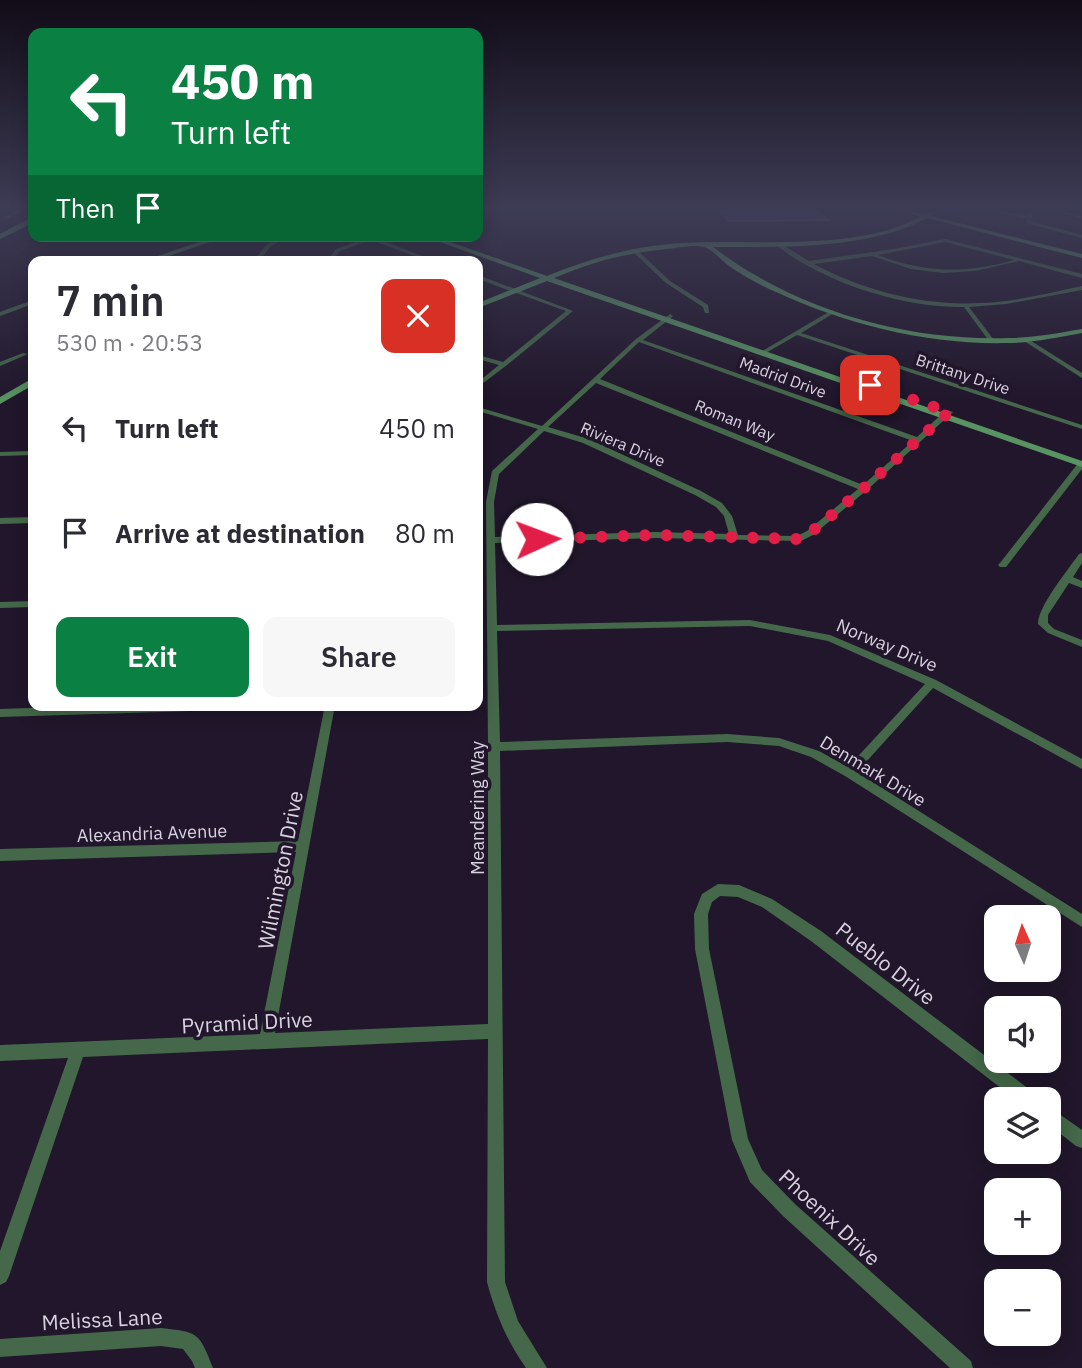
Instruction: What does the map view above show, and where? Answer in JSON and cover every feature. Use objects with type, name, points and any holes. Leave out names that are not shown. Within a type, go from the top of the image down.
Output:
[{"type":"main road","points":[[546,275],[947,414],[1082,464]]},
{"type":"main road","points":[[483,304],[552,275]]},
{"type":"main road","points":[[745,275],[775,291],[832,312],[920,333],[991,340],[1026,340],[1082,331]]},
{"type":"main road","points":[[0,401],[28,384]]},
{"type":"main road","points":[[947,414],[1082,457]]},
{"type":"street","points":[[660,275],[706,306],[706,312]]},
{"type":"street","points":[[832,275],[885,292],[932,303],[965,306],[1082,288]]},
{"type":"street","points":[[483,278],[570,311],[483,381]]},
{"type":"street","points":[[0,314],[28,304]]},
{"type":"street","points":[[965,306],[991,340]]},
{"type":"street","points":[[765,351],[832,312]]},
{"type":"street","name":"Meandering Way","points":[[538,1368],[521,1347],[503,1313],[496,1282],[494,747],[490,502],[495,473],[638,340],[667,318]]},
{"type":"street","name":"Brittany Drive","points":[[796,333],[1082,427]]},
{"type":"street","name":"Madrid Drive","points":[[638,340],[918,440]]},
{"type":"street","points":[[1026,340],[1082,376]]},
{"type":"street","points":[[0,364],[25,354]]},
{"type":"street","points":[[483,358],[505,364]]},
{"type":"street","name":"Roman Way","points":[[595,380],[864,488]]},
{"type":"street","name":"Riviera Drive","points":[[483,410],[586,441],[698,493],[719,505],[731,523],[734,536]]},
{"type":"street","points":[[491,540],[656,535],[798,539],[810,533],[864,488],[947,414]]},
{"type":"street","points":[[0,454],[28,453]]},
{"type":"street","points":[[1003,565],[1082,464]]},
{"type":"street","points":[[0,521],[28,520]]},
{"type":"street","points":[[1082,556],[1043,615],[1043,624],[1051,631],[1082,644]]},
{"type":"street","points":[[1066,578],[1082,585]]},
{"type":"street","points":[[483,593],[492,593]]},
{"type":"street","points":[[0,605],[28,604]]},
{"type":"street","name":"Norway Drive","points":[[492,628],[750,623],[830,638],[932,683],[1082,764]]},
{"type":"street","points":[[849,773],[932,683]]},
{"type":"street","points":[[0,713],[64,711]]},
{"type":"street","name":"Wilmington Drive","points":[[266,1042],[329,711]]},
{"type":"street","name":"Denmark Drive","points":[[494,747],[727,737],[779,742],[816,754],[849,773],[1082,921]]},
{"type":"street","name":"Alexandria Avenue","points":[[0,855],[304,846]]},
{"type":"street","name":"Pueblo Drive","points":[[707,898],[718,890],[739,891],[767,903],[816,936],[1012,1087]]},
{"type":"street","name":"Phoenix Drive","points":[[707,898],[701,914],[702,948],[740,1140],[756,1176],[789,1210],[964,1368]]},
{"type":"street","name":"Pyramid Drive","points":[[0,1053],[495,1031]]},
{"type":"street","points":[[0,1276],[78,1050]]},
{"type":"street","points":[[1061,1124],[1082,1140]]},
{"type":"street","name":"Melissa Lane","points":[[0,1348],[161,1337],[188,1340],[202,1362]]},
{"type":"route","points":[[537,539],[656,535],[798,539],[810,533],[864,488],[949,412],[870,385]]}]
